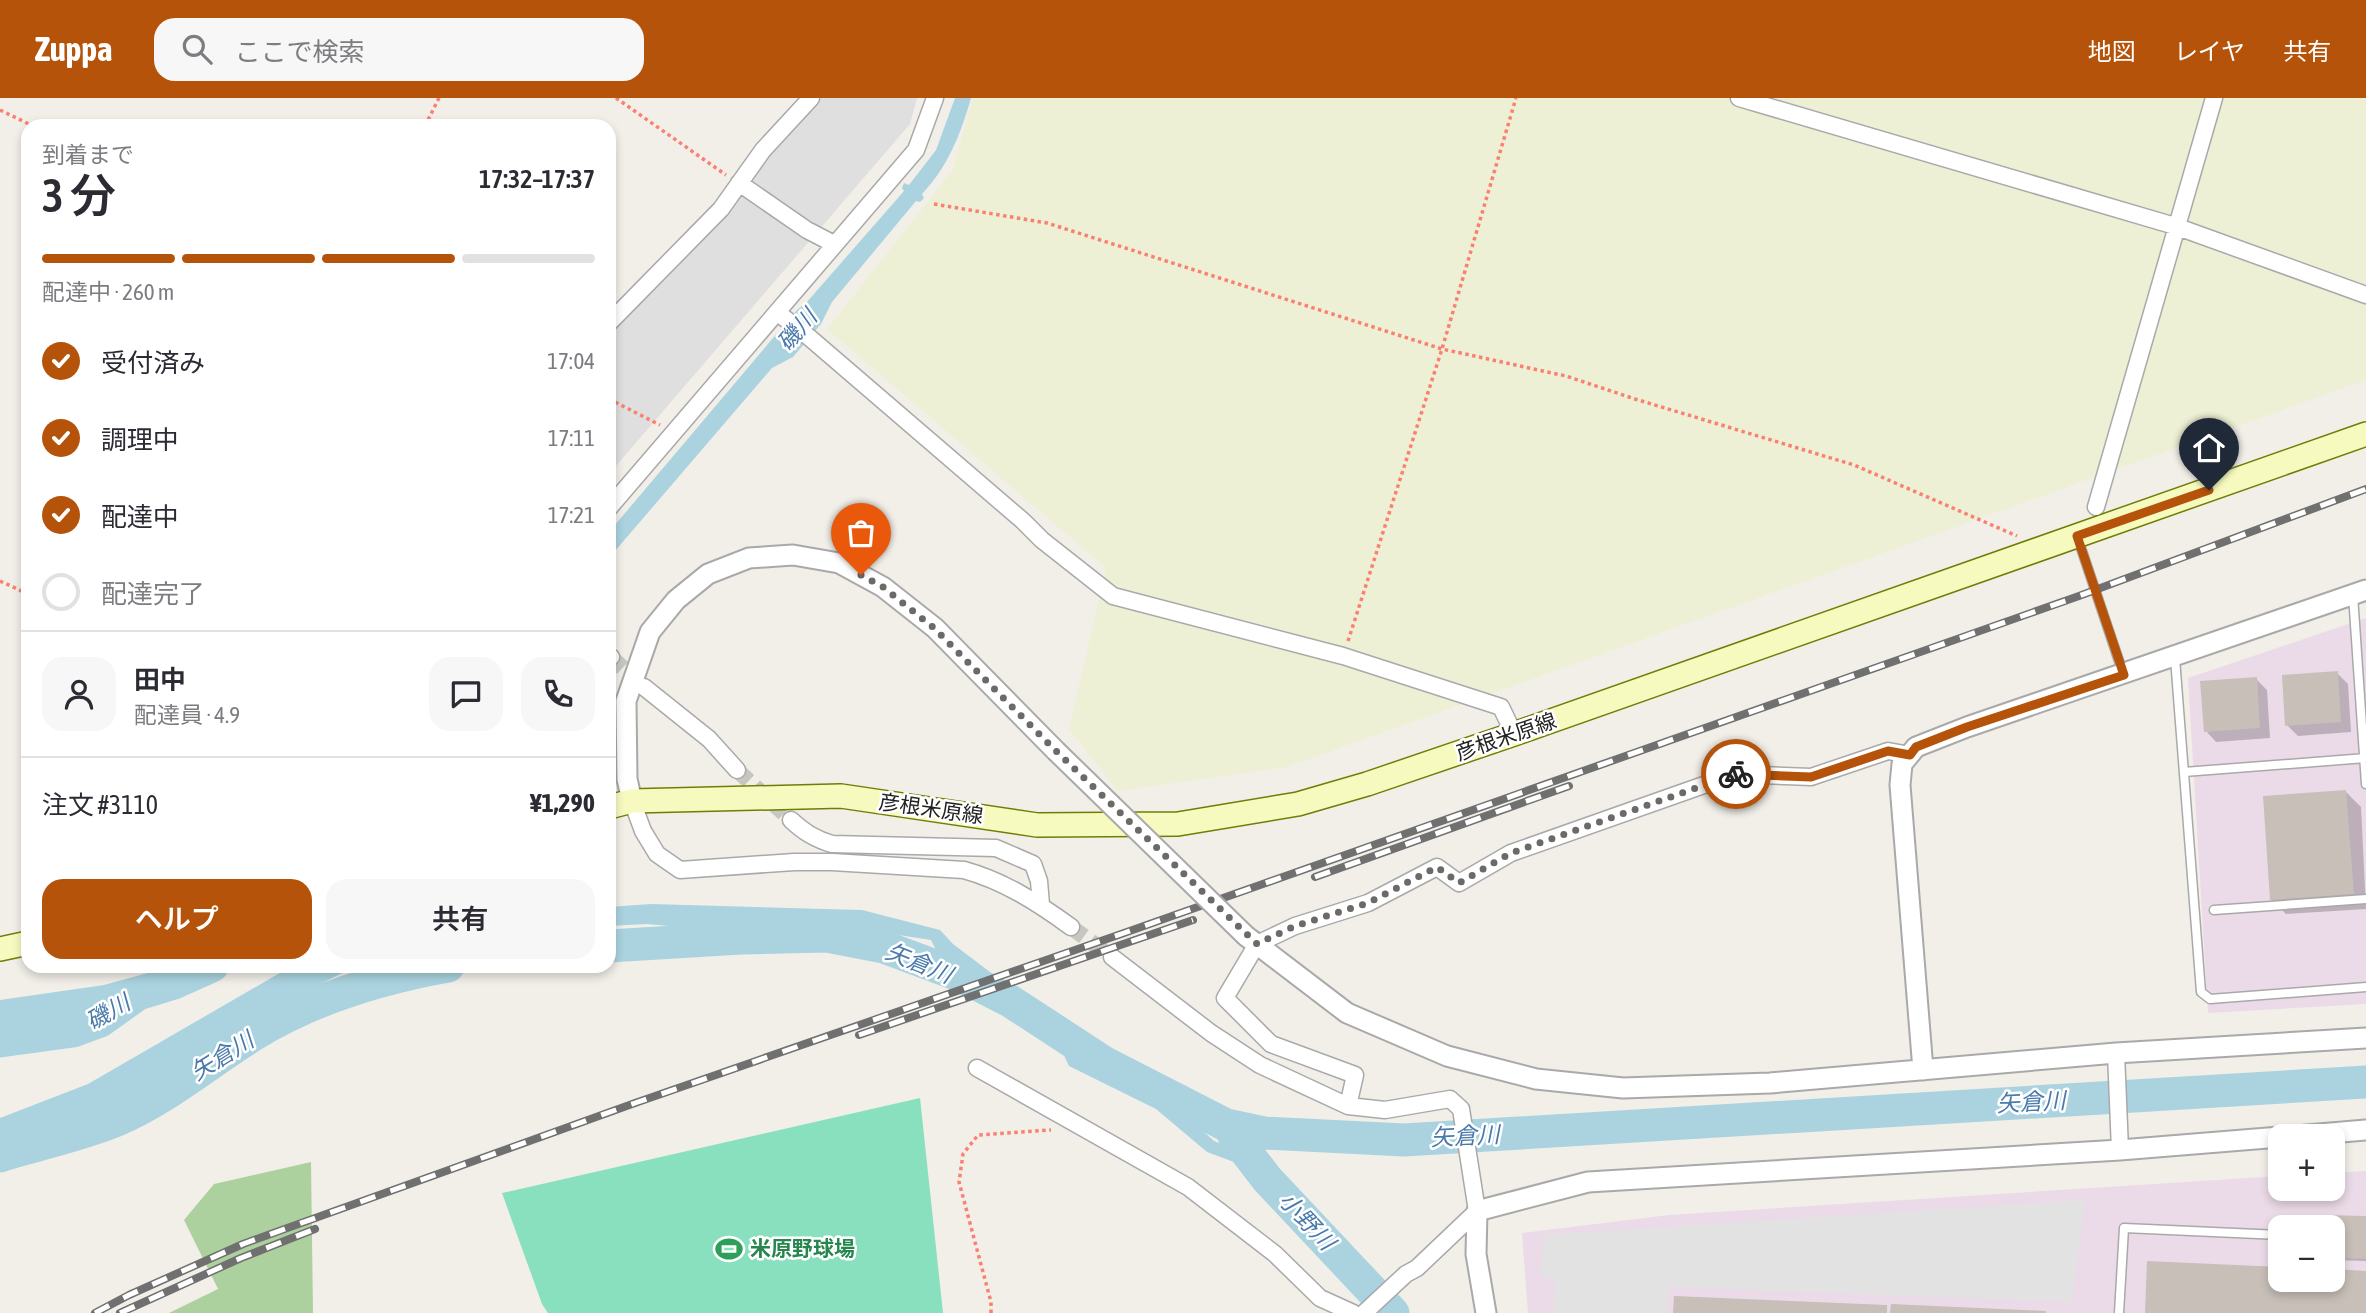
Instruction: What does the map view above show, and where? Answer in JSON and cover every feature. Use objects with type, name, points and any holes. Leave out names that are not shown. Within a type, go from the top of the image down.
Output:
[{"type":"main road","name":"彦根米原線","points":[[616,805],[632,801],[841,796],[1037,825],[1178,824],[1298,804],[1367,784],[1514,734],[2366,434]]},
{"type":"main road","points":[[0,949],[21,944]]},
{"type":"street","points":[[616,316],[721,209],[763,150],[811,98]]},
{"type":"street","points":[[616,500],[781,316],[834,244],[916,150],[935,98]]},
{"type":"street","points":[[1739,98],[2175,226],[2366,295]]},
{"type":"street","points":[[2096,507],[2214,98]]},
{"type":"street","points":[[738,183],[807,230],[834,244]]},
{"type":"street","points":[[781,316],[810,338],[1042,540],[1113,596],[1343,656],[1501,707],[1514,734]]},
{"type":"street","points":[[1071,927],[1041,905],[985,876],[964,870],[832,862],[681,870],[657,854],[643,831],[627,779],[626,701],[650,632],[676,600],[708,574],[749,558],[793,555],[839,563],[883,587],[934,628],[1251,940],[1347,1013],[1447,1056],[1536,1079],[1623,1088],[1770,1083],[2116,1054],[2366,1038]]},
{"type":"street","points":[[1923,1070],[1900,785],[1902,764],[1916,747],[1967,727],[2360,593]]},
{"type":"street","points":[[645,687],[709,738],[737,770]]},
{"type":"street","points":[[1348,1106],[1355,1075],[1271,1044],[1224,998],[1251,940],[1368,903],[1437,867],[1459,883],[1511,853],[1735,774],[1811,777],[1888,751],[1910,755]]},
{"type":"street","points":[[791,820],[810,835],[832,844],[996,848],[1034,864],[1041,905]]},
{"type":"street","points":[[1112,957],[1211,1033],[1260,1065],[1348,1106],[1385,1110],[1450,1099],[1461,1109],[1477,1211],[1476,1254],[1486,1313]]},
{"type":"street","points":[[2116,1054],[2120,1140]]},
{"type":"street","points":[[977,1068],[1188,1187],[1275,1254],[1320,1298],[1353,1313]]},
{"type":"street","points":[[2345,1132],[2366,1130]]},
{"type":"street","points":[[1364,1313],[1417,1268],[1477,1211],[1588,1182],[2120,1140],[2268,1137]]},
{"type":"lane","points":[[2077,536],[2124,675]]},
{"type":"lane","points":[[2360,593],[2366,784]]},
{"type":"lane","points":[[2175,657],[2201,992],[2210,999],[2366,986]]},
{"type":"lane","points":[[2184,772],[2365,758]]},
{"type":"lane","points":[[2214,910],[2366,899]]},
{"type":"lane","points":[[2119,1313],[2124,1228],[2268,1234]]},
{"type":"path","points":[[428,119],[439,98]]},
{"type":"path","points":[[616,98],[738,183]]},
{"type":"path","points":[[1343,656],[1442,349],[1516,98]]},
{"type":"path","points":[[0,110],[21,120]]},
{"type":"path","points":[[934,204],[1047,223],[1442,349],[1566,376],[1854,465],[2044,547]]},
{"type":"path","points":[[616,402],[674,434]]},
{"type":"path","points":[[0,581],[21,591]]},
{"type":"path","points":[[991,1313],[991,1302],[959,1182],[963,1154],[978,1135],[1083,1128]]},
{"type":"shaded area","points":[[821,98],[917,98],[910,124],[616,466],[616,325]]},
{"type":"shaded area","points":[[2366,618],[2366,1004],[2208,1013],[2188,678]]},
{"type":"shaded area","points":[[2366,1171],[2366,1313],[1528,1313],[1522,1233],[1669,1215],[2268,1177],[2268,1201],[2345,1201],[2345,1172]]},
{"type":"shaded area","points":[[2085,1200],[2072,1302],[1669,1287],[1667,1313],[1553,1313],[1555,1278],[1541,1277],[1543,1235]]},
{"type":"green space","points":[[973,98],[2366,98],[2366,380],[1287,767],[1118,791],[1069,729],[1106,568],[827,329],[952,171]]},
{"type":"green space","name":"米原野球場","points":[[920,1098],[943,1313],[548,1313],[542,1304],[502,1193]]},
{"type":"green space","points":[[311,1162],[313,1313],[169,1313],[218,1289],[184,1220],[214,1184]]},
{"type":"water","points":[[955,98],[971,98],[952,149],[939,173],[922,194],[924,198],[920,202],[916,201],[832,302],[821,324],[793,357],[772,368],[616,550],[616,524],[784,325],[904,191],[904,183],[909,185],[936,150]]},
{"type":"water","points":[[651,904],[862,910],[940,930],[953,944],[1073,1035],[1089,1057],[1165,1097],[1214,1141],[1266,1161],[1269,1175],[1207,1152],[1156,1109],[1069,1066],[1060,1047],[1036,1034],[1023,1015],[942,962],[931,940],[860,929],[752,923],[713,930],[647,924],[616,926],[616,906]]},
{"type":"water","points":[[148,973],[201,973],[169,990],[17,1042],[0,1051],[0,1000],[104,985]]},
{"type":"water","points":[[342,973],[269,1010],[134,1105],[39,1153],[0,1169],[0,1118],[88,1084],[278,974]]},
{"type":"building","points":[[2338,671],[2341,722],[2285,726],[2282,675]]},
{"type":"building","points":[[2257,677],[2260,728],[2204,732],[2200,681]]},
{"type":"building","points":[[2346,790],[2354,894],[2270,900],[2263,796]]},
{"type":"building","points":[[2345,1216],[2366,1216],[2366,1259],[2345,1258]]},
{"type":"building","points":[[2147,1261],[2268,1266],[2268,1292],[2345,1292],[2345,1270],[2366,1271],[2366,1313],[2145,1313]]},
{"type":"building","points":[[1674,1296],[1887,1305],[1887,1313],[1673,1313]]},
{"type":"building","points":[[1891,1304],[2046,1311],[2046,1313],[1890,1313]]},
{"type":"waterway","name":"矢倉川","points":[[616,946],[827,936],[884,947],[959,975],[1010,1001],[1105,1063],[1226,1125],[1264,1133],[1404,1140],[2366,1082]]},
{"type":"waterway","name":"磯川","points":[[0,1041],[73,1031],[100,1021],[138,994],[196,973]]},
{"type":"waterway","name":"矢倉川","points":[[0,1156],[117,1120],[170,1091],[275,1022],[347,992],[416,973]]},
{"type":"waterway","name":"小野川","points":[[1234,1136],[1267,1179],[1393,1313]]},
{"type":"tunnel","points":[[616,662],[640,684]]},
{"type":"tunnel","points":[[737,770],[791,820]]},
{"type":"tunnel","points":[[1071,927],[1112,957]]},
{"type":"railway","points":[[95,1313],[243,1244],[635,1103],[2079,596],[2366,489]]},
{"type":"railway","points":[[1315,877],[1569,786]]},
{"type":"railway","points":[[859,1035],[1193,920]]},
{"type":"railway","points":[[120,1313],[241,1258],[315,1229]]},
{"type":"way so far","points":[[861,575],[883,587],[934,628],[1056,751],[1257,944],[1295,926],[1368,903],[1437,867],[1459,883],[1511,853],[1736,774]]},
{"type":"place","name":"米原野球場","points":[[729,1249]]},
{"type":"route","points":[[1736,774],[1811,777],[1888,751],[1910,755],[1916,747],[1967,727],[2124,675],[2077,536],[2209,490]]}]
